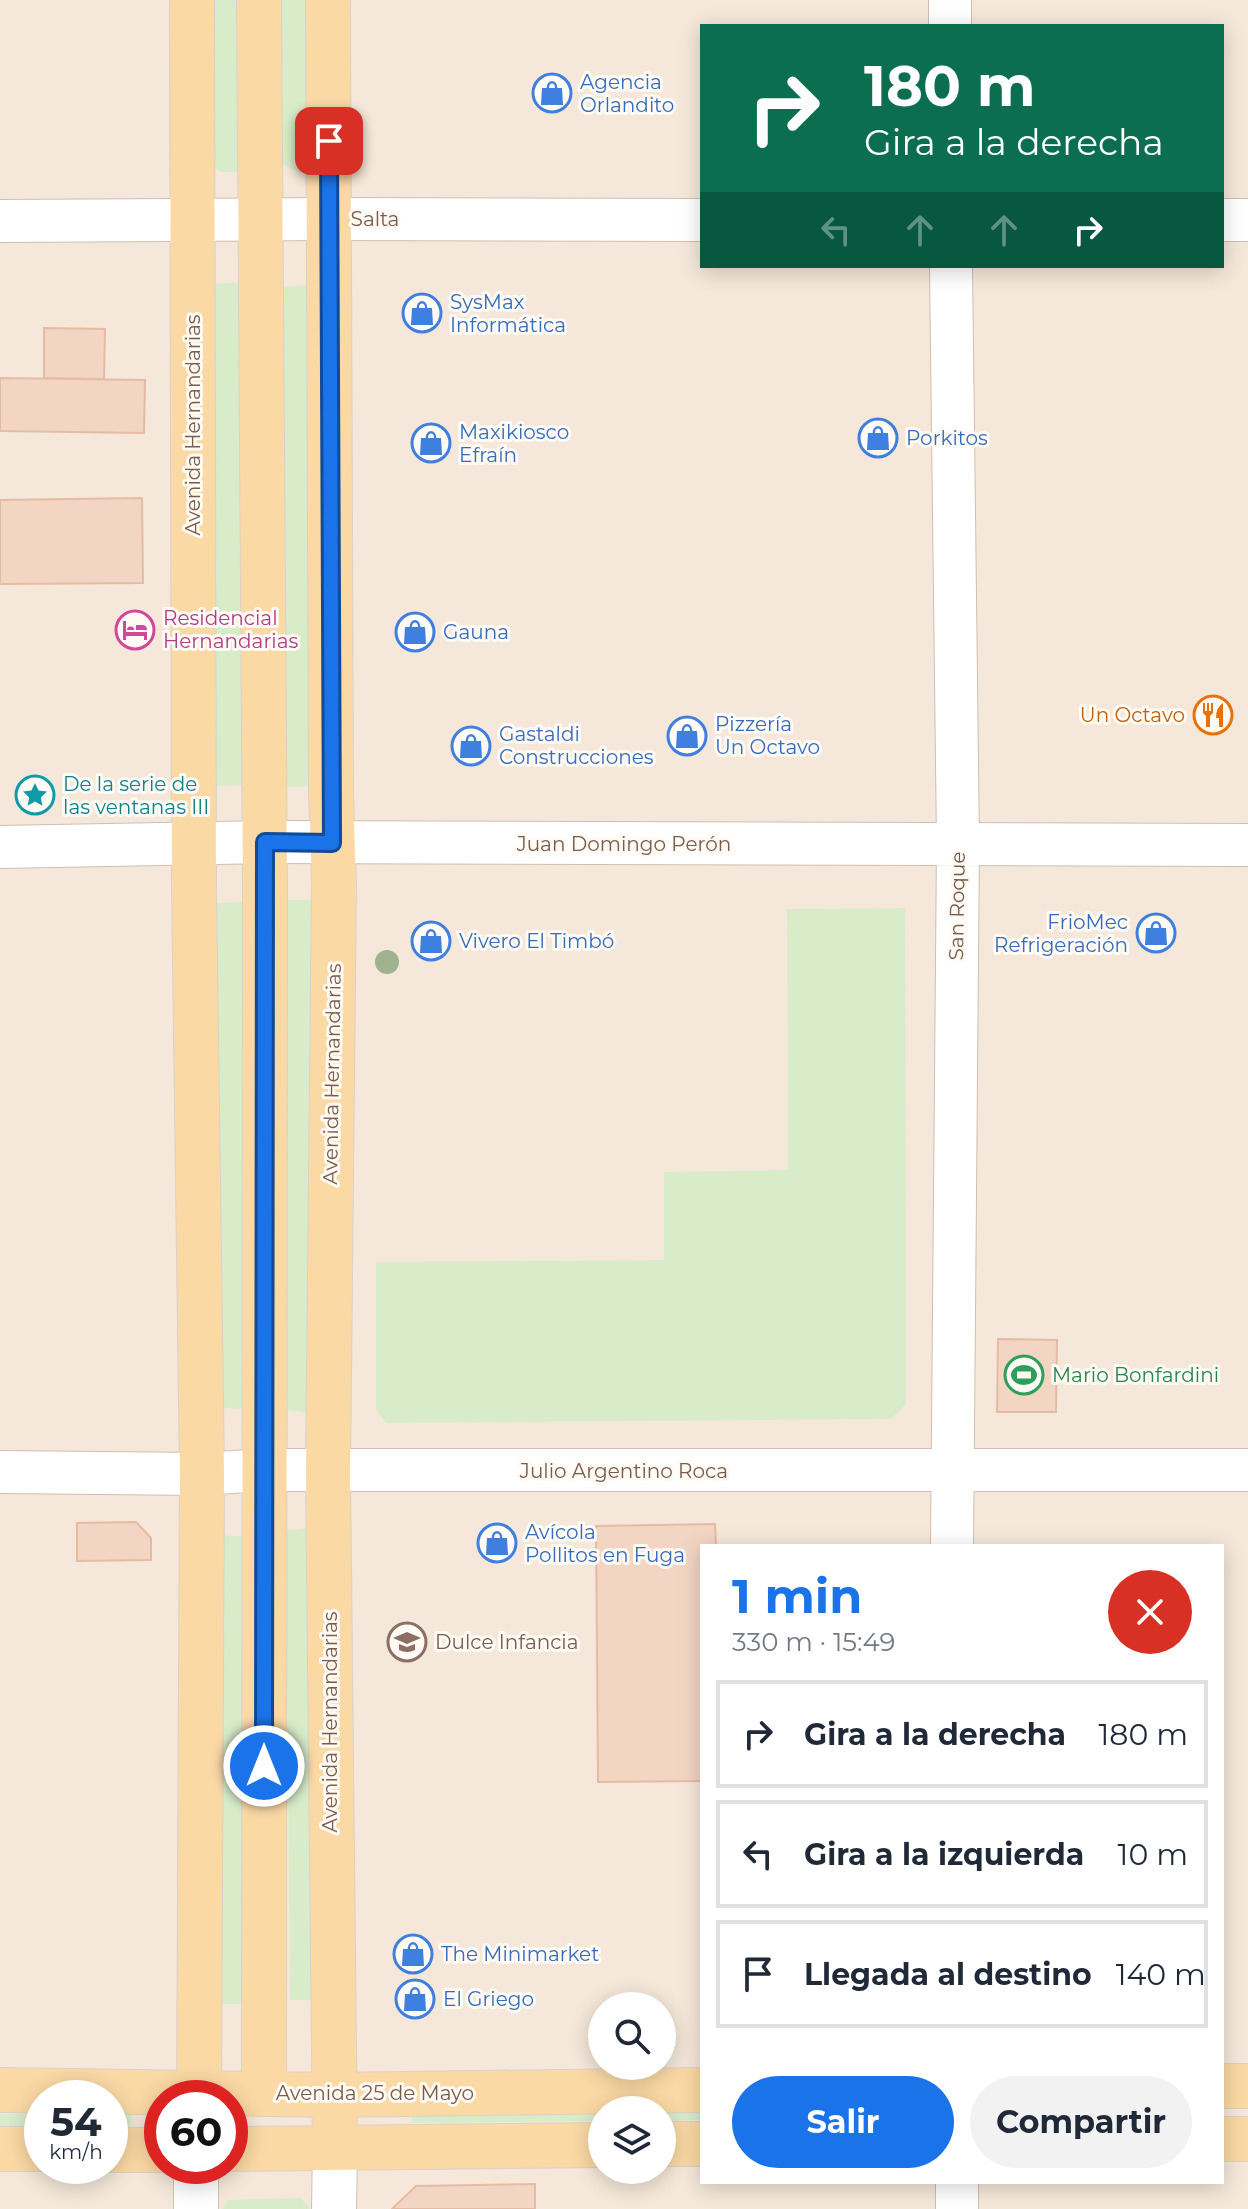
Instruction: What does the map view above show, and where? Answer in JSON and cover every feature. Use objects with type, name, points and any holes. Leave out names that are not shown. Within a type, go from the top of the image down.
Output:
[{"type":"main road","name":"Avenida Hernandarias","points":[[192,0],[194,844],[202,1474],[199,2080]]},
{"type":"main road","points":[[259,0],[265,842],[264,2092]]},
{"type":"main road","name":"Avenida Hernandarias","points":[[328,0],[334,883],[328,1472],[335,2147]]},
{"type":"main road","points":[[1224,2086],[1248,2086]]},
{"type":"main road","name":"Avenida 25 de Mayo","points":[[0,2090],[144,2094]]},
{"type":"main road","name":"Avenida 25 de Mayo","points":[[248,2093],[333,2095],[700,2090]]},
{"type":"main road","points":[[1224,2139],[1248,2139]]},
{"type":"main road","points":[[676,2144],[700,2144]]},
{"type":"main road","points":[[248,2149],[588,2145]]},
{"type":"main road","points":[[334,2209],[335,2147]]},
{"type":"main road","points":[[0,2149],[24,2149]]},
{"type":"main road","points":[[196,2184],[196,2209]]},
{"type":"street","points":[[950,0],[950,24]]},
{"type":"street","name":"Salta","points":[[0,221],[700,220]]},
{"type":"street","points":[[1224,220],[1248,220]]},
{"type":"street","name":"San Roque","points":[[951,268],[958,844],[952,1544]]},
{"type":"street","name":"Juan Domingo Perón","points":[[0,847],[265,842],[1248,845]]},
{"type":"street","name":"Julio Argentino Roca","points":[[0,1472],[1248,1470]]},
{"type":"street","points":[[957,2184],[957,2209]]},
{"type":"shaded area","points":[[0,0],[1248,0],[1248,2209],[0,2209]]},
{"type":"green space","points":[[212,0],[244,0],[245,167],[236,172],[220,172],[213,165]]},
{"type":"green space","points":[[280,0],[311,0],[310,166],[301,173],[280,161]]},
{"type":"green space","points":[[243,282],[247,785],[215,786],[211,284]]},
{"type":"green space","points":[[311,284],[315,786],[284,787],[281,288]]},
{"type":"green space","points":[[283,900],[318,900],[314,1414],[283,1409]]},
{"type":"green space","points":[[244,902],[249,1409],[219,1408],[212,903]]},
{"type":"green space","points":[[905,908],[906,1404],[891,1419],[386,1423],[376,1409],[376,1262],[664,1260],[664,1172],[788,1170],[787,909]]},
{"type":"green space","points":[[316,1527],[321,2000],[290,2000],[286,1531]]},
{"type":"green space","points":[[217,1535],[250,1537],[244,2004],[215,2004]]},
{"type":"green space","points":[[676,2107],[700,2107],[700,2120],[676,2121]]},
{"type":"green space","points":[[588,2108],[588,2121],[412,2123],[411,2109]]},
{"type":"green space","points":[[0,2114],[24,2114],[24,2128],[0,2127]]},
{"type":"green space","points":[[128,2114],[132,2114],[130,2128]]},
{"type":"green space","points":[[301,2198],[310,2209],[222,2209],[228,2200]]},
{"type":"building","points":[[44,328],[105,329],[104,379],[44,378]]},
{"type":"building","points":[[0,378],[145,380],[144,433],[0,431]]},
{"type":"building","points":[[142,498],[143,583],[0,584],[0,500]]},
{"type":"building","points":[[998,1339],[1057,1340],[1056,1412],[997,1412]]},
{"type":"building","points":[[136,1522],[151,1538],[151,1560],[77,1561],[77,1523]]},
{"type":"building","points":[[715,1524],[716,1544],[700,1544],[700,1781],[598,1782],[596,1526]]},
{"type":"building","points":[[535,2184],[535,2209],[392,2209],[416,2186]]},
{"type":"place","name":"Agencia Orlandito","points":[[552,93]]},
{"type":"place","name":"SysMax Informática","points":[[422,313]]},
{"type":"place","name":"Porkitos","points":[[878,438]]},
{"type":"place","name":"Maxikiosco Efraín","points":[[431,443]]},
{"type":"place","name":"Residencial Hernandarias","points":[[135,630]]},
{"type":"place","name":"Gauna","points":[[415,632]]},
{"type":"place","name":"Un Octavo","points":[[1213,715]]},
{"type":"place","name":"Pizzería Un Octavo","points":[[687,736]]},
{"type":"place","name":"Gastaldi Construcciones","points":[[471,746]]},
{"type":"place","name":"De la serie de las ventanas III","points":[[35,795]]},
{"type":"place","name":"FrioMec Refrigeración","points":[[1156,933]]},
{"type":"place","name":"Vivero El Timbó","points":[[431,941]]},
{"type":"place","name":"Mario Bonfardini","points":[[1024,1375]]},
{"type":"place","name":"Avícola Pollitos en Fuga","points":[[497,1543]]},
{"type":"place","name":"Dulce Infancia","points":[[407,1642]]},
{"type":"place","name":"The Minimarket","points":[[413,1954]]},
{"type":"place","name":"El Griego","points":[[415,1999]]},
{"type":"route","points":[[264,1766],[265,842],[332,843],[329,141]]}]
